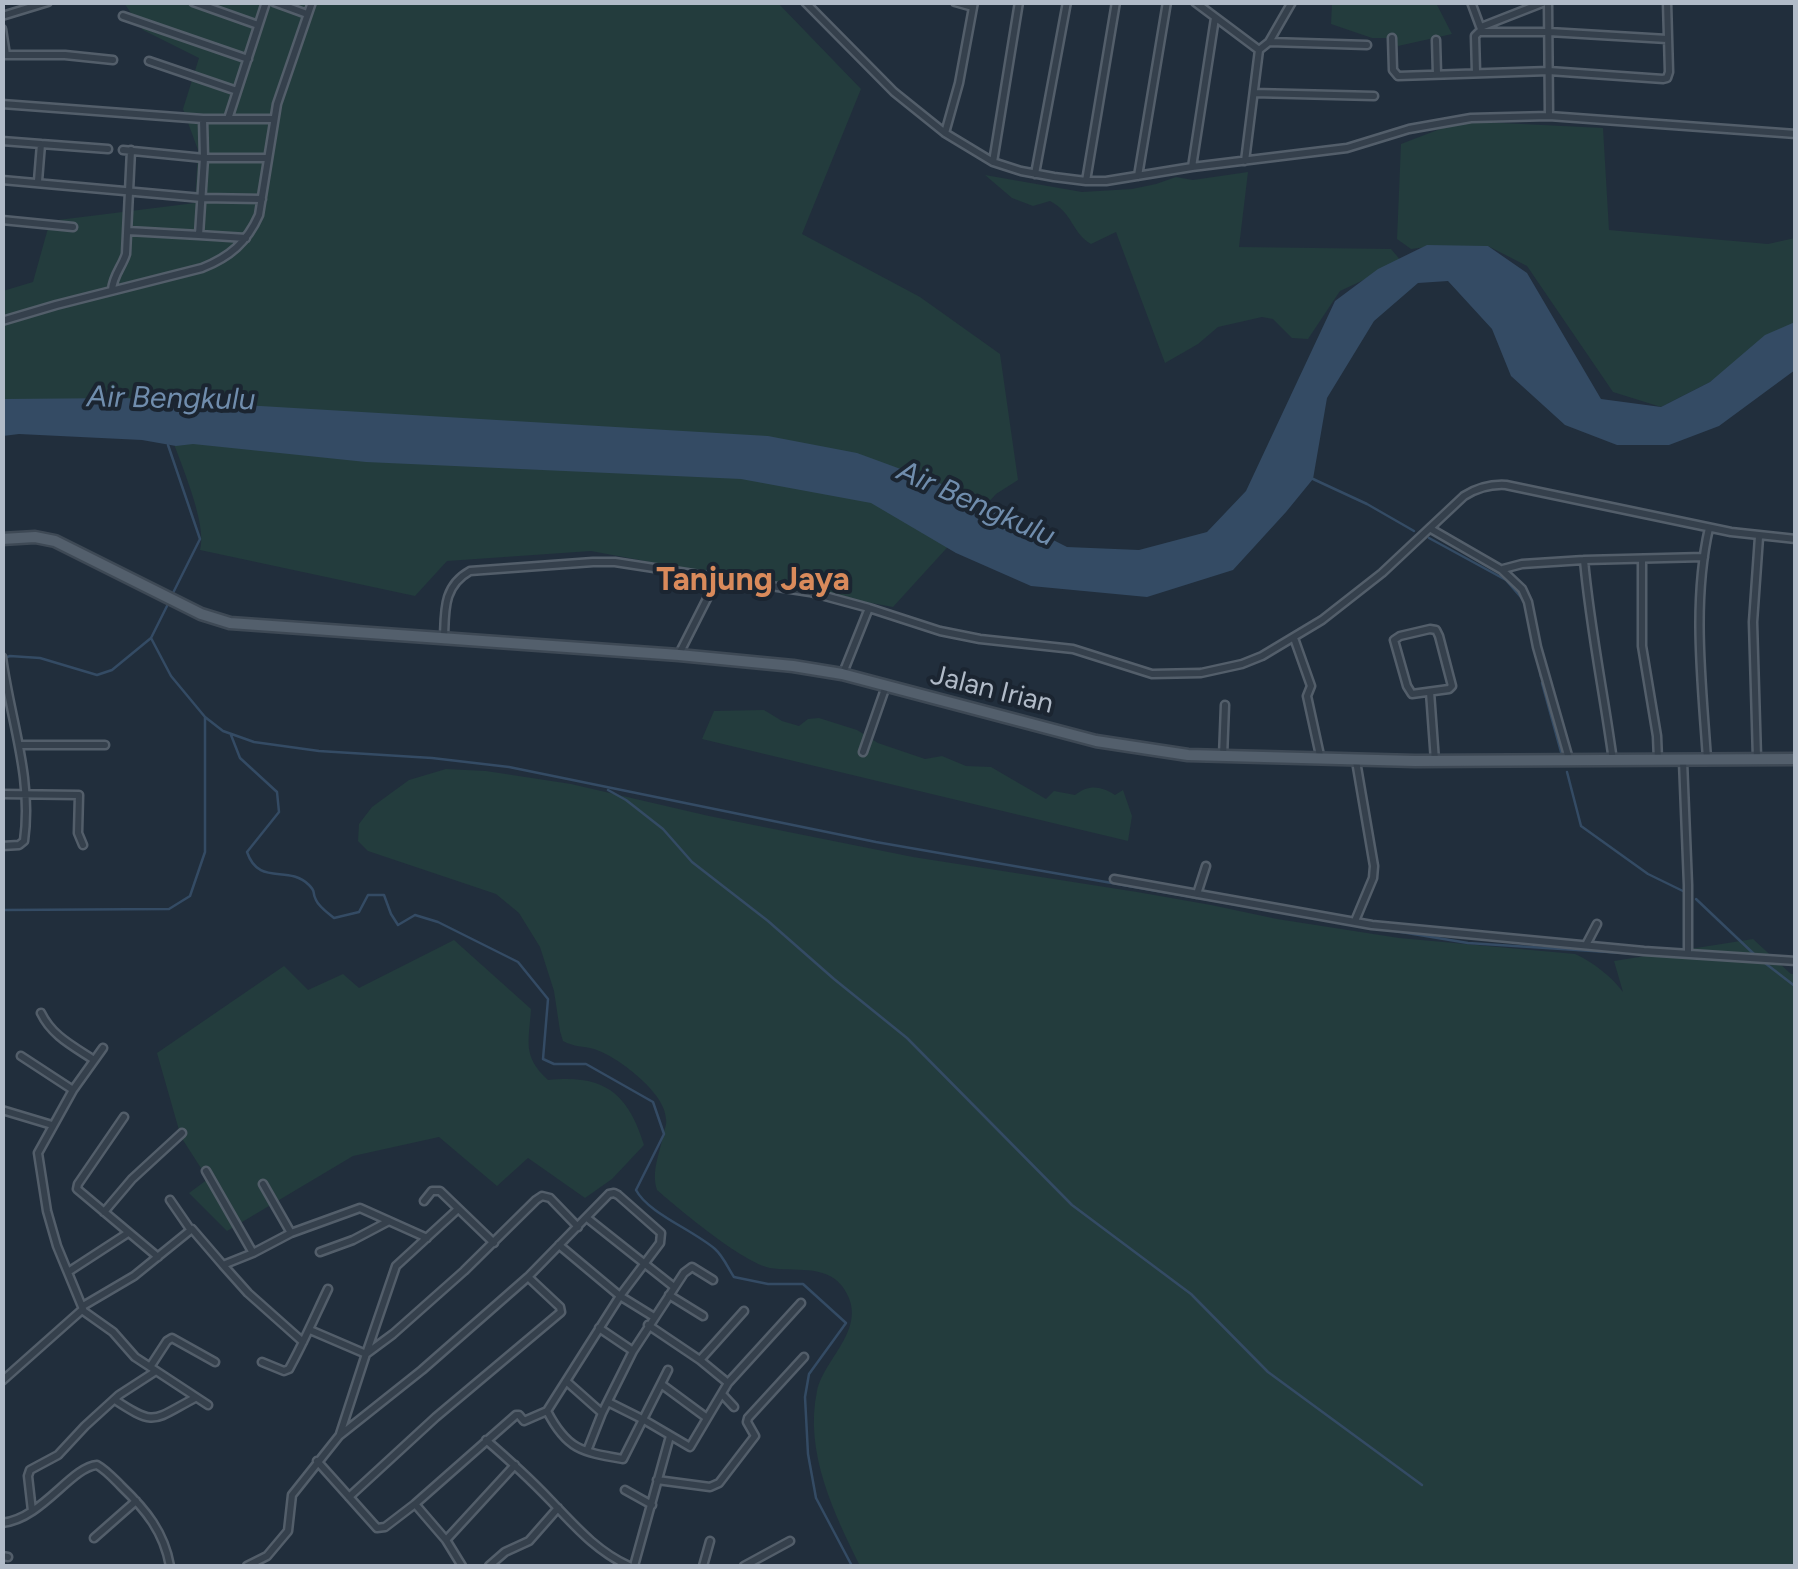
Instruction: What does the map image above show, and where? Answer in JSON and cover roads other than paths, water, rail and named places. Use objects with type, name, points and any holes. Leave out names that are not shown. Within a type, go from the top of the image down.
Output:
[{"type":"main road","name":"Jalan Irian","points":[[2,539],[35,537],[55,542],[201,614],[230,623],[793,666],[842,674],[1096,740],[1188,755],[1356,761],[1796,759]]},
{"type":"street","points":[[2,16],[48,2]]},
{"type":"street","points":[[193,2],[259,25]]},
{"type":"street","points":[[228,119],[270,2],[307,14]]},
{"type":"street","points":[[2,321],[218,262],[237,249],[256,222],[273,119],[312,2]]},
{"type":"street","points":[[804,2],[894,92],[946,133],[993,162],[1035,174],[1086,181],[1347,148],[1409,128],[1471,118],[1549,116],[1796,134]]},
{"type":"street","points":[[946,133],[974,5],[955,2]]},
{"type":"street","points":[[993,162],[1019,2]]},
{"type":"street","points":[[1035,174],[1067,2]]},
{"type":"street","points":[[1086,181],[1116,2]]},
{"type":"street","points":[[1138,176],[1168,2]]},
{"type":"street","points":[[1194,2],[1259,50]]},
{"type":"street","points":[[1245,161],[1259,50],[1269,42],[1292,2]]},
{"type":"street","points":[[1472,2],[1481,30]]},
{"type":"street","points":[[1476,72],[1475,36],[1481,30],[1547,2],[1549,116]]},
{"type":"street","points":[[1392,38],[1394,74],[1400,76],[1550,72],[1666,78],[1667,2]]},
{"type":"street","points":[[123,16],[248,59]]},
{"type":"street","points":[[1192,167],[1215,18]]},
{"type":"street","points":[[2,29],[4,55],[113,60]]},
{"type":"street","points":[[1481,30],[1668,39]]},
{"type":"street","points":[[1436,40],[1436,74]]},
{"type":"street","points":[[1269,42],[1366,45]]},
{"type":"street","points":[[149,61],[237,91]]},
{"type":"street","points":[[1254,94],[1374,96]]},
{"type":"street","points":[[2,104],[203,119],[273,119]]},
{"type":"street","points":[[199,236],[203,119]]},
{"type":"street","points":[[2,141],[108,148]]},
{"type":"street","points":[[38,181],[41,144]]},
{"type":"street","points":[[112,290],[115,274],[126,254],[127,150],[204,158],[266,158]]},
{"type":"street","points":[[2,180],[202,198],[262,198]]},
{"type":"street","points":[[2,220],[74,226]]},
{"type":"street","points":[[128,232],[246,238]]},
{"type":"street","points":[[444,638],[447,596],[470,571],[604,562],[810,592],[958,635],[1073,648],[1134,670],[1201,673],[1262,656],[1351,600],[1475,489],[1497,485],[1709,528],[1796,539]]},
{"type":"street","points":[[1431,528],[1502,570],[1522,589],[1570,760]]},
{"type":"street","points":[[1706,760],[1699,624],[1709,528]]},
{"type":"street","points":[[1757,760],[1753,622],[1759,537]]},
{"type":"street","points":[[1502,570],[1522,564],[1704,556]]},
{"type":"street","points":[[1642,558],[1642,646],[1658,762]]},
{"type":"street","points":[[1584,560],[1591,630],[1613,761]]},
{"type":"street","points":[[678,655],[718,576]]},
{"type":"street","points":[[842,674],[869,608]]},
{"type":"street","points":[[1432,629],[1437,632],[1452,686],[1430,692],[1408,691],[1394,642],[1397,636],[1432,629]]},
{"type":"street","points":[[1294,638],[1311,686],[1306,696],[1320,760]]},
{"type":"street","points":[[2,846],[18,845],[24,840],[26,794],[3,660]]},
{"type":"street","points":[[863,752],[886,686]]},
{"type":"street","points":[[1430,692],[1435,761]]},
{"type":"street","points":[[1223,757],[1224,705]]},
{"type":"street","points":[[19,744],[105,745]]},
{"type":"street","points":[[1355,921],[1374,866],[1356,761]]},
{"type":"street","points":[[1683,761],[1688,954]]},
{"type":"street","points":[[2,794],[78,795],[78,833],[83,845]]},
{"type":"street","points":[[1198,894],[1206,866]]},
{"type":"street","points":[[1114,880],[1412,929],[1796,960]]},
{"type":"street","points":[[1586,946],[1598,924]]},
{"type":"street","points":[[41,1012],[55,1034],[94,1060]]},
{"type":"street","points":[[104,1048],[40,1146],[38,1158],[57,1246],[83,1308],[113,1332],[135,1357],[208,1405]]},
{"type":"street","points":[[21,1056],[73,1090]]},
{"type":"street","points":[[2,1110],[52,1125]]},
{"type":"street","points":[[124,1117],[77,1186],[79,1192],[158,1257]]},
{"type":"street","points":[[104,1212],[182,1133]]},
{"type":"street","points":[[206,1171],[254,1253]]},
{"type":"street","points":[[263,1184],[291,1233]]},
{"type":"street","points":[[424,1201],[437,1190],[494,1244]]},
{"type":"street","points":[[247,1566],[267,1556],[288,1530],[291,1497],[317,1461],[340,1436],[528,1277],[609,1194],[618,1194],[661,1233],[660,1242],[620,1296],[547,1411],[525,1420],[517,1414],[381,1529],[317,1461]]},
{"type":"street","points":[[366,1354],[494,1244],[542,1196],[550,1198],[578,1227]]},
{"type":"street","points":[[170,1200],[190,1229],[196,1231],[248,1293],[304,1342]]},
{"type":"street","points":[[223,1265],[291,1233],[360,1208],[427,1238]]},
{"type":"street","points":[[340,1436],[396,1266],[458,1209]]},
{"type":"street","points":[[587,1218],[703,1316]]},
{"type":"street","points":[[320,1252],[389,1220]]},
{"type":"street","points":[[2,1382],[83,1308],[134,1276],[190,1229]]},
{"type":"street","points":[[68,1272],[128,1234]]},
{"type":"street","points":[[560,1245],[620,1296],[654,1317]]},
{"type":"street","points":[[588,1451],[633,1350],[690,1266],[713,1280]]},
{"type":"street","points":[[349,1497],[560,1312],[560,1307],[528,1277]]},
{"type":"street","points":[[262,1362],[288,1370],[328,1289]]},
{"type":"street","points":[[608,1402],[690,1448],[728,1383],[801,1302]]},
{"type":"street","points":[[700,1360],[744,1311]]},
{"type":"street","points":[[648,1325],[728,1383]]},
{"type":"street","points":[[599,1328],[633,1350]]},
{"type":"street","points":[[310,1330],[366,1354]]},
{"type":"street","points":[[32,1511],[30,1470],[62,1452],[85,1426],[153,1369],[167,1341],[172,1338],[215,1362]]},
{"type":"street","points":[[657,1480],[710,1487],[719,1483],[755,1436],[748,1418],[804,1357]]},
{"type":"street","points":[[547,1411],[564,1439],[577,1448],[623,1458],[668,1370]]},
{"type":"street","points":[[566,1381],[602,1414]]},
{"type":"street","points":[[660,1384],[707,1418]]},
{"type":"street","points":[[722,1394],[734,1406]]},
{"type":"street","points":[[115,1400],[150,1419],[195,1398]]},
{"type":"street","points":[[486,1440],[600,1550],[631,1566],[670,1436]]},
{"type":"street","points":[[2,1523],[32,1511],[91,1465],[102,1468],[157,1526],[170,1566]]},
{"type":"street","points":[[446,1540],[515,1465]]},
{"type":"street","points":[[625,1490],[652,1506]]},
{"type":"street","points":[[94,1538],[136,1500]]},
{"type":"street","points":[[415,1504],[462,1566]]},
{"type":"street","points":[[490,1566],[501,1554],[530,1541],[558,1508]]},
{"type":"street","points":[[744,1566],[790,1541]]},
{"type":"street","points":[[703,1566],[710,1542]]},
{"type":"water","name":"Air Bengkulu","points":[[1427,245],[1488,246],[1527,273],[1601,399],[1661,407],[1710,382],[1765,335],[1795,322],[1795,370],[1719,426],[1669,445],[1617,445],[1565,425],[1511,376],[1492,329],[1448,281],[1418,283],[1374,321],[1327,398],[1313,479],[1286,512],[1233,570],[1147,597],[1031,586],[956,553],[871,503],[741,479],[366,462],[142,440],[3,436],[3,399],[125,398],[768,436],[857,453],[947,486],[1067,547],[1139,550],[1207,532],[1246,491],[1335,301],[1378,269]]},
{"type":"waterway","points":[[168,445],[200,539],[172,595]]},
{"type":"waterway","points":[[1313,479],[1414,531]]},
{"type":"waterway","points":[[1429,538],[1506,580],[1526,603]]},
{"type":"waterway","points":[[4,658],[40,658],[97,675],[112,670],[151,638],[169,602]]},
{"type":"waterway","points":[[2,910],[169,909],[190,896],[205,852],[205,717],[171,676],[151,638]]},
{"type":"waterway","points":[[1538,659],[1541,677]]},
{"type":"waterway","points":[[1542,683],[1561,752]]},
{"type":"waterway","points":[[205,717],[223,731],[254,742],[509,767],[876,842],[1267,910]]},
{"type":"waterway","points":[[231,735],[240,758],[277,792],[279,812],[247,852],[252,863],[266,872],[301,879],[313,889],[319,905],[334,918],[359,912],[368,895],[384,895],[398,925],[415,915],[438,922],[518,962],[548,999],[543,1059],[554,1064],[586,1064],[653,1102],[664,1134],[636,1190],[642,1198],[715,1249],[734,1277],[768,1284],[803,1284],[846,1323],[809,1374],[805,1397],[808,1454],[816,1498],[852,1566]]},
{"type":"waterway","points":[[1567,772],[1581,826],[1648,874],[1687,893]]},
{"type":"waterway","points":[[608,790],[663,829],[692,862],[907,1038],[1072,1205],[1191,1294],[1268,1372],[1422,1485]]},
{"type":"waterway","points":[[1696,899],[1755,955]]},
{"type":"waterway","points":[[1389,930],[1468,943],[1639,954]]},
{"type":"waterway","points":[[1737,960],[1763,962]]},
{"type":"waterway","points":[[1765,963],[1796,987]]},
{"type":"district","name":"Tanjung Jaya","points":[[753,581]]}]
